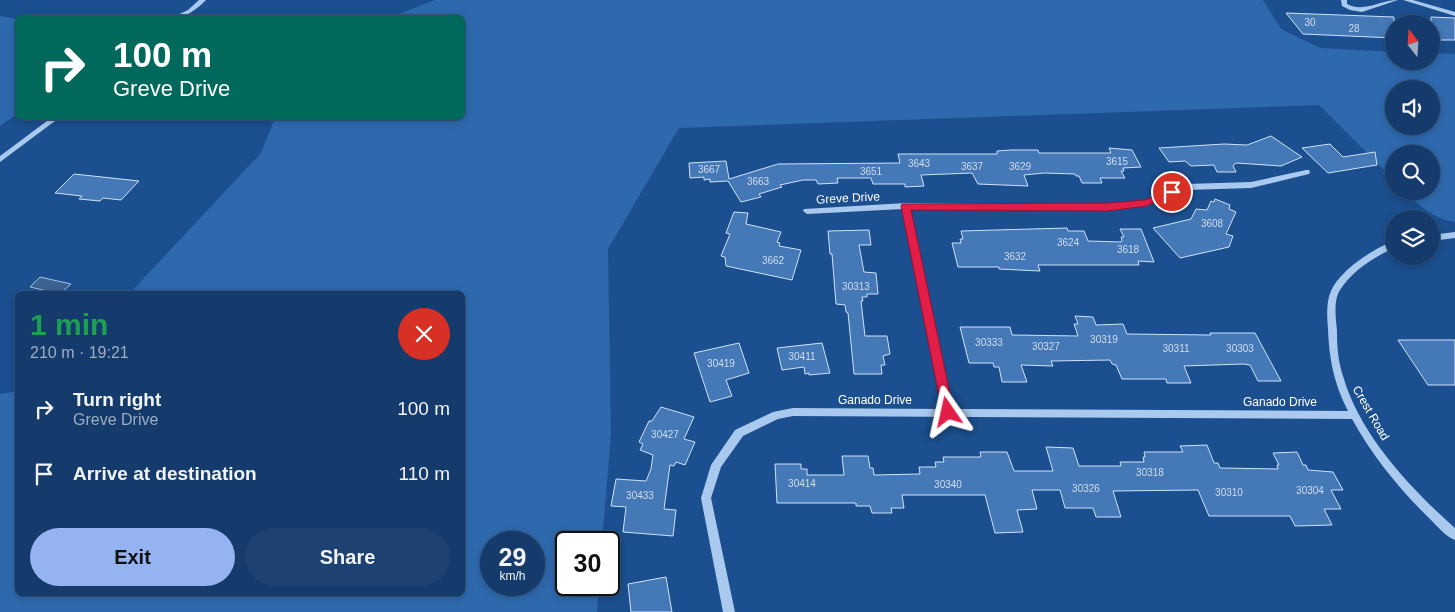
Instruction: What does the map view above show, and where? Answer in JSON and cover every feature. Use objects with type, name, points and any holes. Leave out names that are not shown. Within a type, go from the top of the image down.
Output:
[{"type":"street","points":[[1344,0],[1344,5],[1357,10],[1395,0]]},
{"type":"street","points":[[1406,0],[1455,14]]},
{"type":"street","name":"Greve Drive","points":[[807,211],[906,206],[1108,207],[1146,203],[1186,187]]},
{"type":"street","points":[[906,206],[948,412]]},
{"type":"street","points":[[1440,237],[1455,235]]},
{"type":"street","name":"Crest Road","points":[[1385,248],[1369,256],[1350,272],[1335,291],[1332,320],[1332,351],[1340,384],[1355,415],[1381,455],[1409,491],[1455,535]]},
{"type":"street","name":"Ganado Drive","points":[[729,612],[706,498],[716,465],[739,433],[776,415],[793,412],[948,412],[1355,415]]},
{"type":"lane","points":[[181,15],[190,11],[203,0]]},
{"type":"lane","points":[[0,160],[53,120]]},
{"type":"lane","points":[[1186,187],[1251,185],[1306,172]]},
{"type":"shaded area","points":[[435,0],[1263,0],[1281,29],[1320,48],[1385,52],[1385,70],[1440,70],[1440,53],[1455,54],[1455,222],[1440,218],[1440,210],[1426,210],[1414,200],[1440,200],[1440,145],[1385,145],[1385,171],[1319,105],[679,128],[608,249],[611,434],[603,531],[555,531],[555,596],[598,596],[597,612],[0,612],[0,394],[15,391],[15,596],[465,596],[465,291],[132,291],[261,153],[274,120],[465,120],[465,15],[396,15]]},
{"type":"shaded area","points":[[0,16],[15,19],[15,115],[0,126]]},
{"type":"shaded area","points":[[40,277],[71,284],[63,291],[47,291],[30,287]]},
{"type":"building","points":[[1286,13],[1385,17],[1385,38],[1303,34]]},
{"type":"building","points":[[1440,17],[1455,18],[1455,40],[1440,40]]},
{"type":"building","points":[[1271,136],[1302,157],[1281,166],[1236,163],[1233,166],[1236,172],[1217,172],[1214,165],[1191,166],[1185,161],[1169,162],[1159,148],[1224,144],[1247,145]]},
{"type":"building","points":[[1330,144],[1343,157],[1375,152],[1377,165],[1328,173],[1302,148]]},
{"type":"building","points":[[1109,148],[1132,150],[1141,167],[1123,168],[1124,171],[1121,171],[1125,178],[1100,178],[1102,183],[1082,183],[1079,176],[1075,174],[1044,173],[1024,175],[1028,186],[978,184],[972,173],[921,175],[924,186],[905,187],[905,184],[873,184],[871,178],[837,178],[838,183],[818,184],[816,180],[803,180],[780,185],[782,187],[759,194],[761,197],[741,202],[728,181],[710,182],[710,179],[704,180],[704,177],[690,178],[689,163],[726,161],[729,179],[778,164],[900,163],[898,154],[997,154],[997,151],[1011,150],[1038,150],[1039,153],[1111,153]]},
{"type":"building","points":[[74,174],[139,181],[121,200],[103,198],[100,201],[79,199],[82,196],[55,193]]},
{"type":"building","points":[[1215,199],[1230,205],[1229,209],[1236,212],[1226,234],[1233,236],[1229,247],[1180,258],[1153,228],[1191,219],[1196,209],[1207,210],[1211,201],[1214,202]]},
{"type":"building","points":[[734,212],[748,213],[746,224],[781,232],[777,242],[780,243],[779,246],[801,250],[792,280],[726,266],[725,257],[721,256],[730,234],[726,233]]},
{"type":"building","points":[[1067,228],[1068,231],[1084,231],[1088,241],[1121,242],[1121,237],[1124,237],[1120,229],[1141,229],[1154,262],[1138,261],[1139,265],[1038,265],[1040,271],[999,269],[999,267],[958,267],[952,243],[961,243],[960,239],[963,239],[961,231]]},
{"type":"building","points":[[869,230],[871,245],[859,245],[864,272],[876,273],[878,294],[867,294],[867,297],[862,297],[865,336],[887,336],[890,354],[883,356],[885,365],[881,365],[882,374],[854,374],[848,313],[846,312],[845,305],[836,304],[828,231]]},
{"type":"building","points":[[1075,316],[1093,317],[1096,325],[1123,324],[1127,334],[1211,335],[1210,333],[1255,333],[1281,381],[1258,381],[1250,365],[1243,364],[1184,366],[1191,383],[1167,383],[1166,379],[1122,379],[1116,365],[1112,364],[1110,360],[1051,361],[1053,366],[1021,365],[1027,382],[1002,382],[999,367],[994,367],[993,363],[969,363],[960,327],[1010,327],[1012,335],[1078,336],[1074,324],[1078,324]]},
{"type":"building","points":[[1398,340],[1455,340],[1455,385],[1428,385]]},
{"type":"building","points":[[739,343],[749,373],[726,380],[732,396],[710,402],[694,353]]},
{"type":"building","points":[[822,343],[830,373],[809,375],[809,373],[805,374],[804,367],[782,370],[777,348]]},
{"type":"building","points":[[661,407],[694,417],[684,439],[695,442],[685,465],[676,462],[674,466],[670,465],[664,509],[676,510],[673,536],[623,532],[626,507],[611,506],[616,479],[646,481],[651,469],[653,455],[640,450],[643,444],[639,442],[649,421],[652,421]]},
{"type":"building","points":[[1207,445],[1214,463],[1218,463],[1220,468],[1278,469],[1277,465],[1279,465],[1273,453],[1297,452],[1303,465],[1306,465],[1308,470],[1333,472],[1343,490],[1331,490],[1341,509],[1324,509],[1332,525],[1295,526],[1290,516],[1209,516],[1198,490],[1113,491],[1121,517],[1096,517],[1093,508],[1065,508],[1060,490],[1032,490],[1037,509],[1017,510],[1023,532],[995,533],[985,495],[902,495],[904,508],[891,508],[892,513],[872,513],[870,506],[856,506],[856,503],[777,503],[775,464],[801,464],[801,469],[807,469],[807,475],[844,475],[842,456],[868,456],[870,468],[873,468],[874,475],[920,474],[919,467],[936,467],[935,462],[944,462],[943,457],[981,457],[980,452],[1007,452],[1014,471],[1053,471],[1046,447],[1073,448],[1079,466],[1121,466],[1120,462],[1144,462],[1144,452],[1183,452],[1180,446]]},
{"type":"building","points":[[666,577],[672,612],[631,612],[628,584]]},
{"type":"route","points":[[948,412],[906,206],[1108,207],[1146,203],[1172,192]]}]
